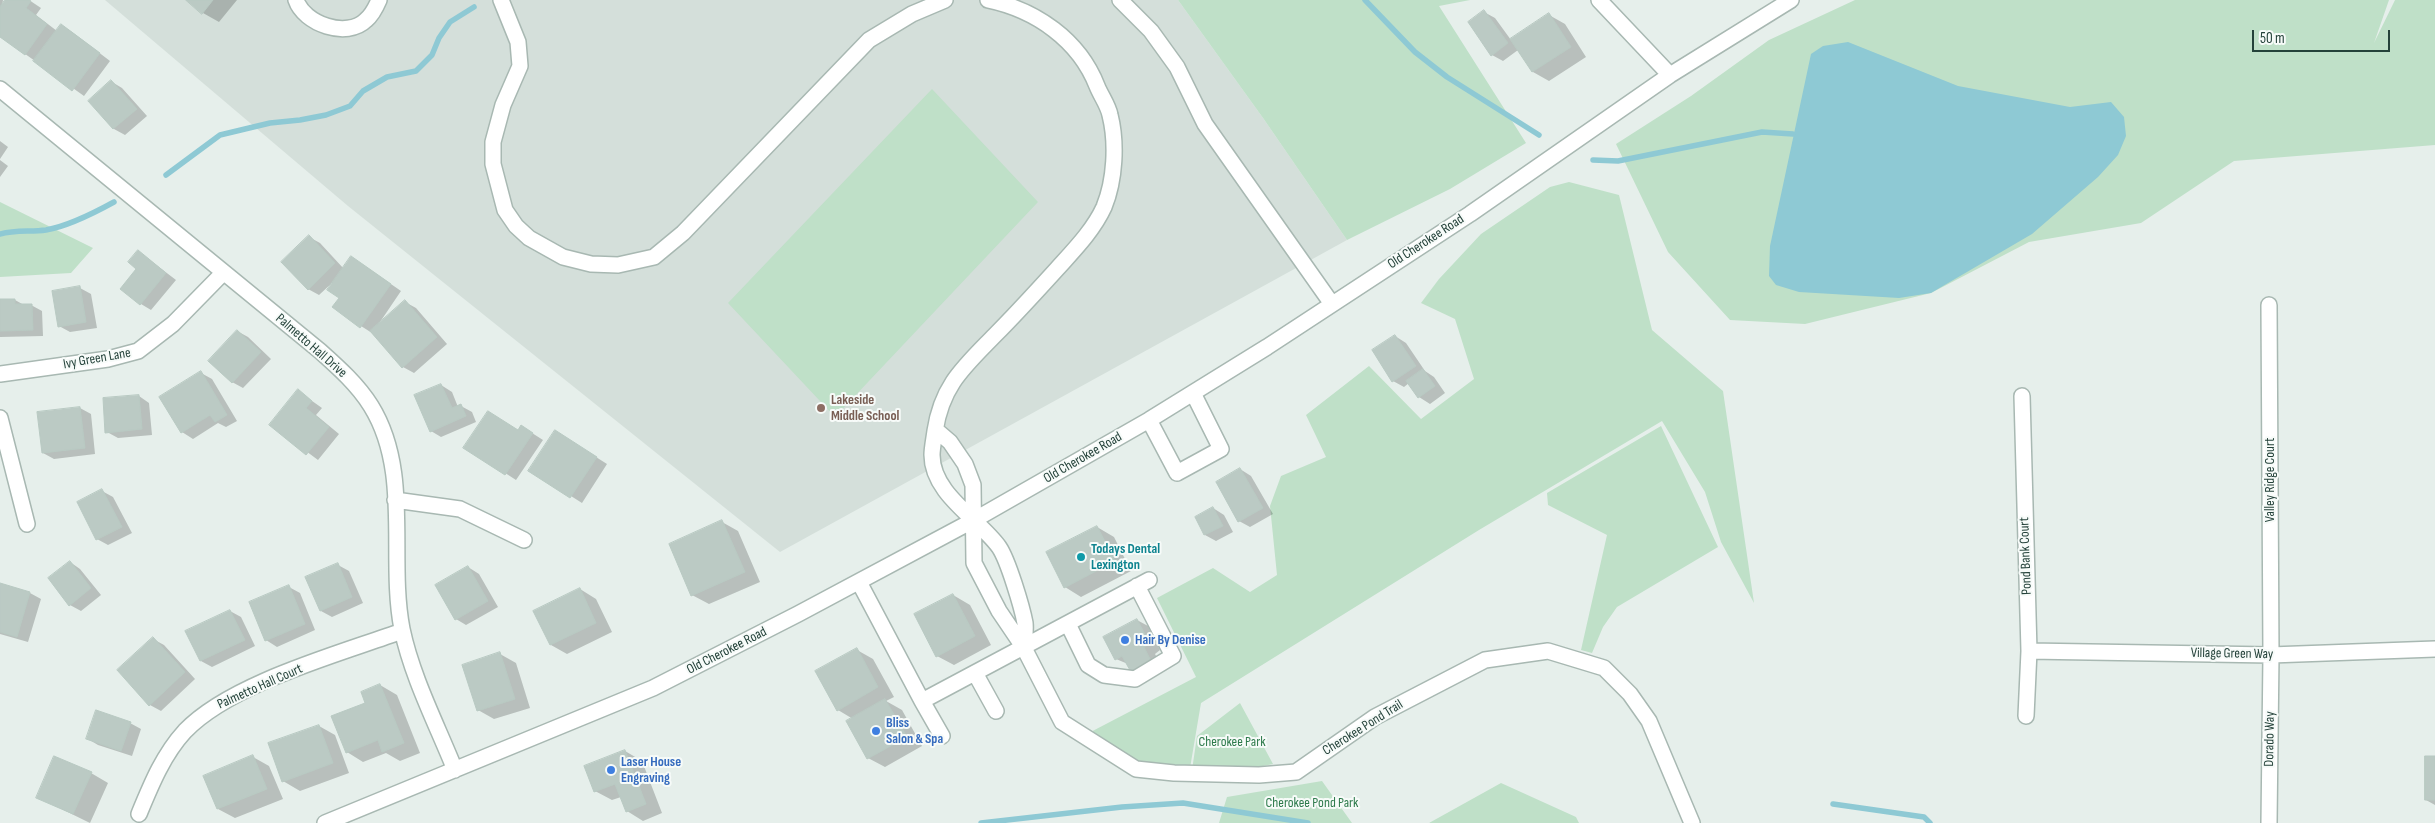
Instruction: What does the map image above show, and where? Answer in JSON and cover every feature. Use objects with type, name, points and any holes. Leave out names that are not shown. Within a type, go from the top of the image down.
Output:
[{"type":"street","points":[[296,0],[306,15],[319,24],[338,28],[354,27],[366,21],[378,0]]},
{"type":"street","points":[[501,0],[518,42],[520,66],[503,104],[494,142],[493,164],[505,210],[516,226],[529,238],[563,257],[591,264],[618,265],[654,257],[683,233],[869,40],[912,14],[945,0]]},
{"type":"street","points":[[974,520],[951,499],[937,474],[932,456],[938,410],[950,385],[1088,234],[1104,206],[1112,173],[1110,113],[1081,55],[1063,36],[1046,24],[1026,13],[988,0]]},
{"type":"street","points":[[1120,0],[1151,31],[1177,67],[1205,124],[1332,304]]},
{"type":"street","points":[[1599,0],[1670,75]]},
{"type":"street","name":"Old Cherokee Road","points":[[325,823],[653,688],[974,520],[1193,393],[1470,214],[1670,75],[1791,0]]},
{"type":"street","name":"Palmetto Hall Drive","points":[[0,89],[346,374],[372,407],[389,448],[395,500],[397,596],[402,631],[416,673],[455,770]]},
{"type":"street","name":"Ivy Green Lane","points":[[0,374],[108,359],[138,351],[173,324],[223,273]]},
{"type":"street","name":"Valley Ridge Court","points":[[2268,305],[2271,655]]},
{"type":"street","points":[[1149,420],[1177,473],[1221,449],[1193,393]]},
{"type":"street","name":"Pond Bank Court","points":[[2022,396],[2029,651],[2026,716]]},
{"type":"street","points":[[0,418],[27,524]]},
{"type":"street","points":[[936,430],[950,442],[965,464],[974,485],[974,520]]},
{"type":"street","points":[[395,500],[460,509],[524,540]]},
{"type":"street","name":"Cherokee Pond Trail","points":[[974,520],[974,563],[999,611],[1024,648],[1062,722],[1136,769],[1174,773],[1259,775],[1296,772],[1376,717],[1485,660],[1548,651],[1604,668],[1630,694],[1650,721],[1692,823]]},
{"type":"street","name":"Cherokee Pond Trail","points":[[974,520],[1000,548],[1008,568],[1025,625],[1024,648]]},
{"type":"street","points":[[858,582],[942,736]]},
{"type":"street","points":[[922,701],[1143,583],[1173,656],[1135,679],[1104,675],[1088,665],[1068,624]]},
{"type":"street","name":"Palmetto Hall Court","points":[[139,814],[152,781],[166,757],[185,732],[210,710],[240,693],[289,672],[402,631]]},
{"type":"street","name":"Village Green Way","points":[[2029,651],[2271,655],[2435,649]]},
{"type":"street","name":"Dorado Way","points":[[2269,823],[2271,655]]},
{"type":"street","points":[[975,673],[996,711]]},
{"type":"shaded area","name":"Lakeside Middle School","points":[[105,0],[1178,0],[1263,118],[1347,240],[780,552],[348,206]]},
{"type":"green space","points":[[1178,0],[1470,0],[1439,6],[1526,143],[1450,189],[1347,240],[1263,118]]},
{"type":"green space","points":[[1855,0],[2389,0],[2374,43],[2395,0],[2435,0],[2435,145],[2234,161],[2141,223],[2029,242],[1931,293],[1805,324],[1730,320],[1668,252],[1616,144],[1691,96],[1769,40]]},
{"type":"green space","points":[[932,89],[1038,202],[835,417],[728,303]]},
{"type":"green space","points":[[1569,182],[1619,195],[1652,330],[1723,391],[1754,603],[1721,542],[1705,492],[1662,421],[1479,530],[1201,703],[1189,774],[1136,769],[1083,736],[1196,677],[1157,598],[1213,568],[1250,592],[1277,575],[1270,506],[1281,476],[1326,457],[1306,415],[1369,366],[1421,419],[1474,379],[1455,319],[1421,303],[1439,279],[1481,234],[1550,187]]},
{"type":"green space","points":[[0,202],[93,248],[71,273],[0,277]]},
{"type":"green space","points":[[1661,426],[1718,547],[1617,607],[1603,627],[1592,653],[1581,650],[1607,535],[1548,505],[1547,493]]},
{"type":"green space","name":"Cherokee Park","points":[[1240,703],[1273,764],[1253,768],[1192,770],[1197,736]]},
{"type":"green space","name":"Cherokee Pond Park","points":[[1322,781],[1352,823],[1219,823],[1227,797]]},
{"type":"green space","points":[[1501,783],[1576,817],[1579,823],[1429,823]]},
{"type":"water","points":[[1848,42],[1958,86],[2070,107],[2111,102],[2124,117],[2126,136],[2118,155],[2098,177],[2032,234],[1931,293],[1899,298],[1799,292],[1776,285],[1769,276],[1770,246],[1811,54],[1823,46]]},
{"type":"building","points":[[5,0],[31,1],[26,8],[47,24],[25,55],[0,37],[0,7]]},
{"type":"building","points":[[186,0],[213,0],[202,14]]},
{"type":"building","points":[[1484,10],[1508,43],[1491,56],[1468,22]]},
{"type":"building","points":[[1549,13],[1571,47],[1532,72],[1510,39]]},
{"type":"building","points":[[61,24],[100,53],[72,91],[33,61]]},
{"type":"building","points":[[111,80],[137,109],[113,129],[88,101]]},
{"type":"building","points":[[309,235],[335,263],[308,290],[281,262]]},
{"type":"building","points":[[138,250],[166,273],[140,305],[120,289],[136,269],[128,262]]},
{"type":"building","points":[[351,256],[391,284],[360,328],[332,307],[339,298],[327,290]]},
{"type":"building","points":[[80,286],[86,322],[58,327],[52,291]]},
{"type":"building","points":[[0,299],[15,299],[15,304],[32,304],[33,330],[0,331]]},
{"type":"building","points":[[405,300],[437,337],[402,368],[370,331]]},
{"type":"building","points":[[237,330],[261,352],[232,383],[208,361]]},
{"type":"building","points":[[1395,335],[1416,366],[1392,382],[1372,350]]},
{"type":"building","points":[[1423,369],[1435,386],[1418,398],[1406,381]]},
{"type":"building","points":[[201,371],[227,415],[215,422],[210,415],[181,433],[159,397]]},
{"type":"building","points":[[441,384],[452,408],[461,404],[466,416],[430,432],[414,395]]},
{"type":"building","points":[[298,389],[312,401],[306,408],[329,427],[306,455],[269,425]]},
{"type":"building","points":[[139,395],[142,429],[105,433],[103,398]]},
{"type":"building","points":[[80,407],[85,448],[42,453],[37,412]]},
{"type":"building","points":[[488,411],[518,430],[521,425],[533,433],[505,475],[463,448]]},
{"type":"building","points":[[555,430],[597,457],[570,498],[528,471]]},
{"type":"building","points":[[1240,468],[1263,508],[1238,522],[1216,482]]},
{"type":"building","points":[[102,489],[122,527],[96,540],[77,502]]},
{"type":"building","points":[[1213,507],[1223,526],[1204,535],[1195,517]]},
{"type":"building","points":[[722,520],[745,572],[691,596],[669,544]]},
{"type":"building","name":"Todays Dental Lexington","points":[[1097,526],[1115,561],[1064,588],[1046,552]]},
{"type":"building","points":[[70,561],[91,588],[69,606],[48,578]]},
{"type":"building","points":[[338,563],[352,597],[320,611],[305,577]]},
{"type":"building","points":[[468,566],[488,601],[455,620],[435,585]]},
{"type":"building","points":[[0,583],[30,592],[17,637],[0,632]]},
{"type":"building","points":[[289,585],[305,624],[265,641],[249,602]]},
{"type":"building","points":[[580,588],[596,623],[550,645],[533,611]]},
{"type":"building","points":[[953,594],[975,636],[936,657],[914,614]]},
{"type":"building","points":[[230,610],[245,640],[200,661],[185,631]]},
{"type":"building","points":[[1137,619],[1150,644],[1144,647],[1151,661],[1131,672],[1122,656],[1115,660],[1103,637]]},
{"type":"building","points":[[153,637],[185,672],[149,706],[117,670]]},
{"type":"building","points":[[857,648],[878,687],[837,711],[815,671]]},
{"type":"building","points":[[500,652],[515,699],[477,711],[462,665]]},
{"type":"building","points":[[380,684],[404,743],[382,752],[378,740],[346,753],[331,716],[365,703],[361,692]]},
{"type":"building","points":[[885,699],[907,737],[867,759],[846,721]]},
{"type":"building","points":[[96,710],[131,722],[121,751],[86,739]]},
{"type":"building","points":[[319,725],[333,763],[282,782],[268,743]]},
{"type":"building","points":[[625,750],[646,804],[626,812],[615,784],[594,792],[584,766]]},
{"type":"building","points":[[253,755],[267,789],[217,809],[203,776]]},
{"type":"building","points":[[54,756],[92,772],[73,814],[36,798]]},
{"type":"building","points":[[2425,756],[2435,756],[2435,800],[2425,800]]},
{"type":"waterway","points":[[1365,0],[1415,52],[1447,77],[1539,135]]},
{"type":"waterway","points":[[166,175],[220,135],[270,123],[326,115],[350,106],[363,91],[387,77],[416,71],[432,55],[439,38],[450,22],[474,7]]},
{"type":"waterway","points":[[1593,160],[1618,161],[1762,132],[1793,134]]},
{"type":"waterway","points":[[0,234],[55,228],[81,219],[114,202]]},
{"type":"waterway","points":[[981,823],[1122,807],[1183,803],[1308,823]]},
{"type":"waterway","points":[[1833,804],[1924,817],[1930,823]]},
{"type":"place","name":"Lakeside Middle School","points":[[821,408]]},
{"type":"place","name":"Todays Dental Lexington","points":[[1081,557]]},
{"type":"place","name":"Hair By Denise","points":[[1125,640]]},
{"type":"place","name":"Bliss Salon & Spa","points":[[876,731]]},
{"type":"place","name":"Laser House Engraving","points":[[611,770]]}]
